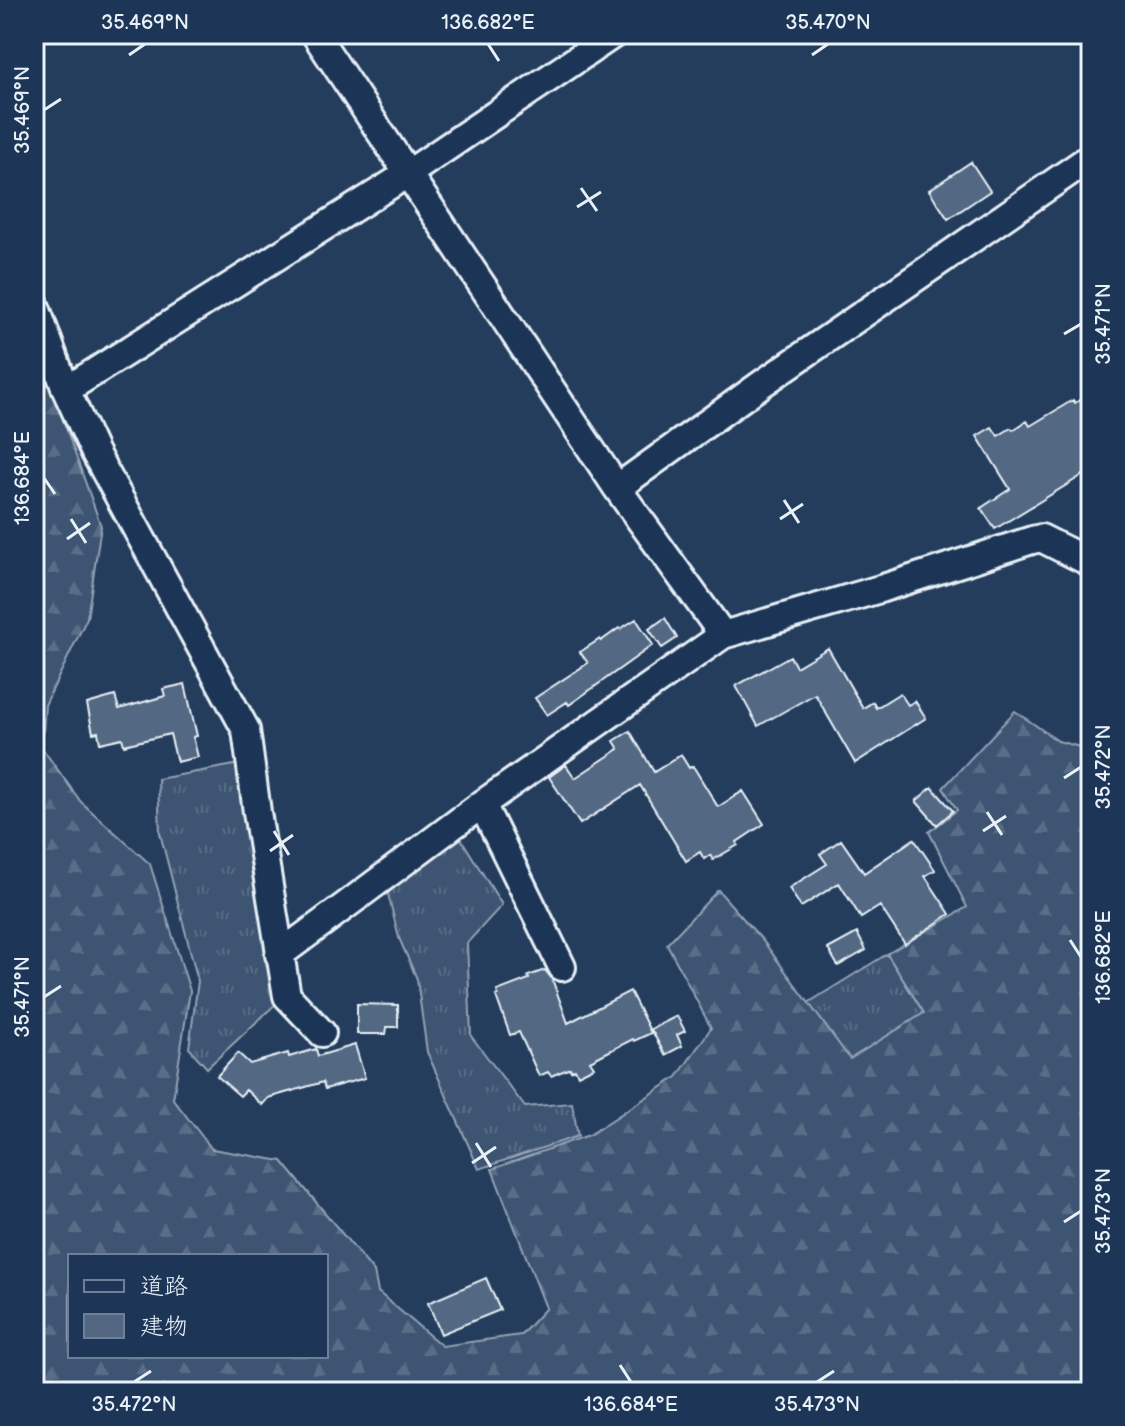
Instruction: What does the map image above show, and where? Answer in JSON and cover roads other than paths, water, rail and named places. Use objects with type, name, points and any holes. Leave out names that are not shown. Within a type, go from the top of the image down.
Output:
[{"type":"street","points":[[315,34],[617,488],[723,635]]},
{"type":"street","points":[[66,390],[409,173],[614,34]]},
{"type":"street","points":[[617,488],[763,383],[1091,157]]},
{"type":"street","points":[[34,302],[66,390],[95,453],[246,730],[287,996],[322,1033]]},
{"type":"street","points":[[279,955],[482,804],[723,635],[1041,538],[1091,563]]},
{"type":"street","points":[[482,804],[562,967]]}]
